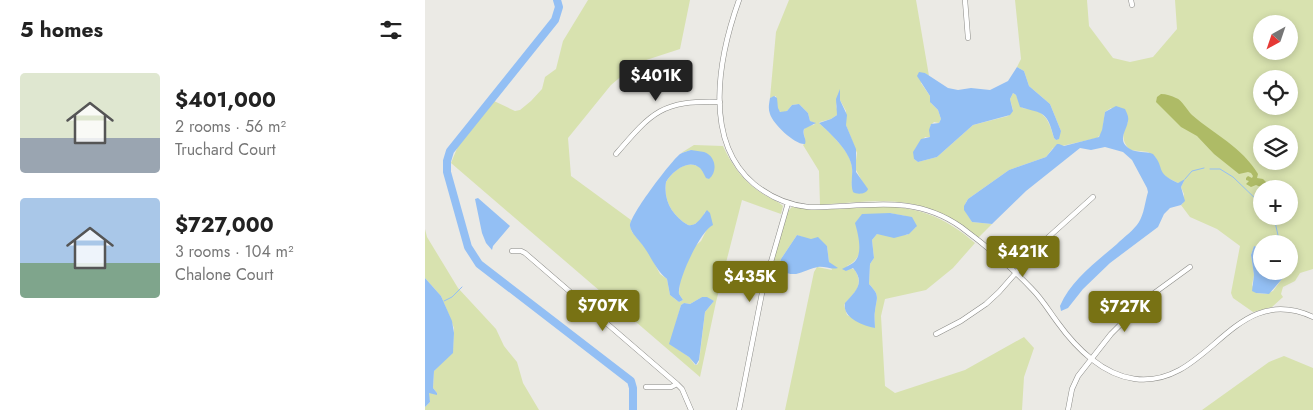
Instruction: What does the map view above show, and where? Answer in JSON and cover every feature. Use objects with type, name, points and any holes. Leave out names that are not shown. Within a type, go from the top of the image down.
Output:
[{"type":"street","points":[[739,0],[725,54],[720,120],[724,137],[737,165],[757,186],[770,195],[788,203],[811,207],[882,203],[919,208],[939,215],[961,228],[1015,273],[1033,290],[1064,331],[1091,358],[1106,369],[1125,377],[1138,379],[1157,378],[1175,373],[1187,366],[1243,320],[1261,312],[1287,309],[1313,317]]},
{"type":"street","points":[[965,0],[968,38]]},
{"type":"street","points":[[616,154],[641,125],[665,109],[688,102],[720,102]]},
{"type":"street","points":[[936,334],[981,308],[999,292],[1059,225],[1093,197]]},
{"type":"street","points":[[739,410],[762,293],[788,203]]},
{"type":"street","points":[[512,251],[525,253],[677,384],[682,389],[691,410]]},
{"type":"street","points":[[1068,410],[1075,382],[1091,358],[1117,327],[1139,305],[1190,266]]},
{"type":"street","points":[[646,387],[671,387],[677,384]]},
{"type":"green space","points":[[588,0],[690,0],[680,49],[637,63],[611,85],[568,138],[571,176],[631,220],[632,232],[648,251],[660,274],[667,279],[670,295],[679,302],[683,300],[679,294],[680,280],[693,248],[701,241],[708,227],[705,212],[698,222],[693,225],[688,225],[678,217],[668,202],[665,189],[666,182],[675,171],[688,165],[698,166],[709,179],[691,150],[681,153],[694,145],[723,146],[735,167],[756,190],[783,206],[781,214],[742,200],[716,302],[700,377],[451,163],[458,146],[494,101],[515,111],[520,110],[531,101],[542,89],[545,77],[556,69],[563,41]],"holes":[[[702,297],[714,301],[705,312],[699,362],[695,365],[689,357],[670,344],[681,305],[684,303],[690,304]]]},
{"type":"green space","points":[[789,0],[916,0],[929,76],[925,73],[921,83],[930,96],[931,103],[938,110],[941,119],[939,123],[934,122],[930,126],[930,137],[925,137],[915,149],[914,159],[918,162],[937,157],[973,125],[1008,116],[1013,110],[1010,99],[1013,93],[1016,95],[1022,108],[1035,111],[1044,116],[1056,140],[1061,131],[1050,104],[1029,86],[1024,71],[1017,67],[1021,59],[1015,0],[1087,0],[1089,26],[1113,58],[1130,62],[1153,57],[1177,29],[1175,0],[1313,0],[1313,269],[1300,273],[1298,276],[1298,235],[1253,235],[1251,255],[1253,268],[1252,285],[1256,293],[1266,294],[1273,291],[1281,280],[1296,280],[1283,287],[1281,294],[1283,297],[1272,307],[1253,312],[1233,298],[1231,293],[1240,246],[1217,229],[1190,217],[1181,205],[1184,194],[1181,187],[1184,181],[1178,183],[1166,177],[1162,173],[1156,158],[1148,152],[1130,150],[1123,137],[1128,122],[1111,108],[1105,112],[1102,133],[1097,138],[1053,148],[1046,157],[1009,170],[968,199],[965,208],[972,222],[992,224],[978,238],[958,223],[922,206],[885,201],[820,205],[819,171],[803,145],[805,143],[805,128],[815,123],[810,121],[808,113],[799,104],[792,105],[787,111],[782,113],[778,110],[776,96],[770,98],[776,32]],"holes":[[[840,90],[840,100],[846,111],[846,125],[857,153],[855,168],[863,183],[852,188],[852,167],[848,155],[819,123],[837,115],[836,106]]]},
{"type":"green space","points":[[1161,94],[1178,99],[1192,115],[1236,148],[1251,164],[1253,170],[1255,170],[1258,174],[1257,178],[1264,180],[1253,180],[1253,186],[1251,187],[1246,184],[1249,181],[1246,178],[1248,176],[1252,178],[1253,176],[1251,173],[1239,174],[1214,154],[1197,136],[1181,127],[1156,102],[1157,97]]},
{"type":"green space","points":[[888,206],[915,210],[951,225],[975,243],[953,268],[926,290],[885,299],[881,316],[885,386],[895,393],[965,370],[1024,337],[1034,348],[1024,377],[1022,410],[785,410],[814,272],[817,267],[832,270],[827,246],[797,235],[781,259],[778,270],[771,269],[788,211],[792,207],[820,210]],"holes":[[[890,213],[909,218],[916,227],[907,235],[877,234],[872,240],[874,258],[870,264],[869,284],[877,296],[875,328],[847,315],[844,305],[857,289],[859,281],[855,270],[851,268],[846,271],[847,266],[857,258],[859,253],[860,242],[856,223],[859,219],[867,215]]]},
{"type":"green space","points":[[425,229],[427,237],[458,288],[496,329],[504,346],[517,362],[523,383],[539,410],[425,410],[425,407],[430,402],[428,393],[437,393],[433,388],[434,371],[453,351],[454,328],[441,296],[425,278]]},
{"type":"green space","points":[[1284,356],[1313,368],[1313,410],[1202,410],[1269,362]]},
{"type":"water","points":[[1017,67],[1024,71],[1029,86],[1050,104],[1061,131],[1059,139],[1056,140],[1054,138],[1049,123],[1043,115],[1020,107],[1016,95],[1013,93],[1010,99],[1013,111],[1010,115],[973,125],[937,157],[918,162],[914,159],[913,152],[921,139],[930,137],[929,130],[931,124],[939,123],[941,119],[938,110],[930,102],[930,96],[917,76],[919,72],[925,73],[948,88],[958,90],[971,88],[990,90],[1008,81]]},
{"type":"water","points":[[840,89],[840,100],[847,115],[846,125],[856,149],[856,172],[868,189],[866,192],[857,194],[853,192],[852,168],[848,156],[839,143],[819,123],[837,115],[836,99]]},
{"type":"water","points":[[774,96],[777,98],[780,112],[787,111],[792,105],[799,104],[808,113],[810,121],[816,123],[804,129],[805,144],[790,138],[772,118],[769,112],[769,104],[770,98]]},
{"type":"water","points":[[1116,106],[1125,109],[1128,116],[1123,135],[1126,146],[1138,152],[1153,154],[1163,173],[1178,183],[1185,179],[1181,187],[1185,201],[1181,205],[1170,208],[1164,214],[1158,227],[1110,263],[1083,289],[1068,308],[1061,311],[1060,306],[1077,280],[1132,231],[1141,219],[1148,192],[1132,160],[1123,152],[1105,147],[1091,150],[1080,148],[1026,191],[992,224],[972,222],[964,210],[964,206],[968,199],[1009,170],[1046,157],[1057,144],[1064,146],[1099,137],[1105,112]]},
{"type":"water","points":[[691,150],[708,154],[713,160],[714,172],[709,179],[695,165],[686,165],[676,171],[666,182],[665,189],[668,202],[678,217],[688,225],[697,223],[707,210],[710,213],[713,225],[696,245],[686,267],[679,287],[679,294],[683,300],[679,302],[670,295],[667,279],[656,266],[630,226],[643,200],[669,166],[680,154]]},
{"type":"water","points":[[478,198],[510,226],[493,246],[492,250],[486,243],[482,233],[475,199]]},
{"type":"water","points":[[890,213],[912,217],[917,226],[909,234],[894,238],[877,234],[872,240],[874,258],[870,264],[869,284],[877,296],[875,328],[859,323],[847,313],[845,303],[858,287],[859,278],[853,268],[846,271],[842,269],[853,263],[858,255],[859,244],[855,223],[862,214]]},
{"type":"water","points":[[797,235],[811,239],[818,237],[827,246],[829,262],[838,268],[818,267],[795,274],[778,270],[781,259]]},
{"type":"water","points":[[1253,249],[1253,268],[1251,255]]},
{"type":"water","points":[[425,278],[441,296],[452,321],[454,333],[453,353],[434,371],[433,388],[437,395],[429,393],[430,402],[425,407]]},
{"type":"water","points":[[1253,280],[1281,280],[1269,294],[1252,291]]},
{"type":"water","points":[[702,297],[707,297],[714,301],[705,312],[699,360],[696,365],[689,357],[669,344],[681,305],[684,303],[690,304]]},
{"type":"waterway","points":[[557,0],[559,7],[555,20],[450,151],[447,161],[447,172],[468,247],[479,264],[631,381],[633,388],[633,410]]},
{"type":"waterway","points":[[1185,179],[1192,171],[1204,168]]},
{"type":"waterway","points":[[1210,169],[1220,169],[1233,177],[1253,196]]},
{"type":"waterway","points":[[1276,225],[1278,235]]},
{"type":"waterway","points":[[444,301],[452,297],[462,287]]}]
